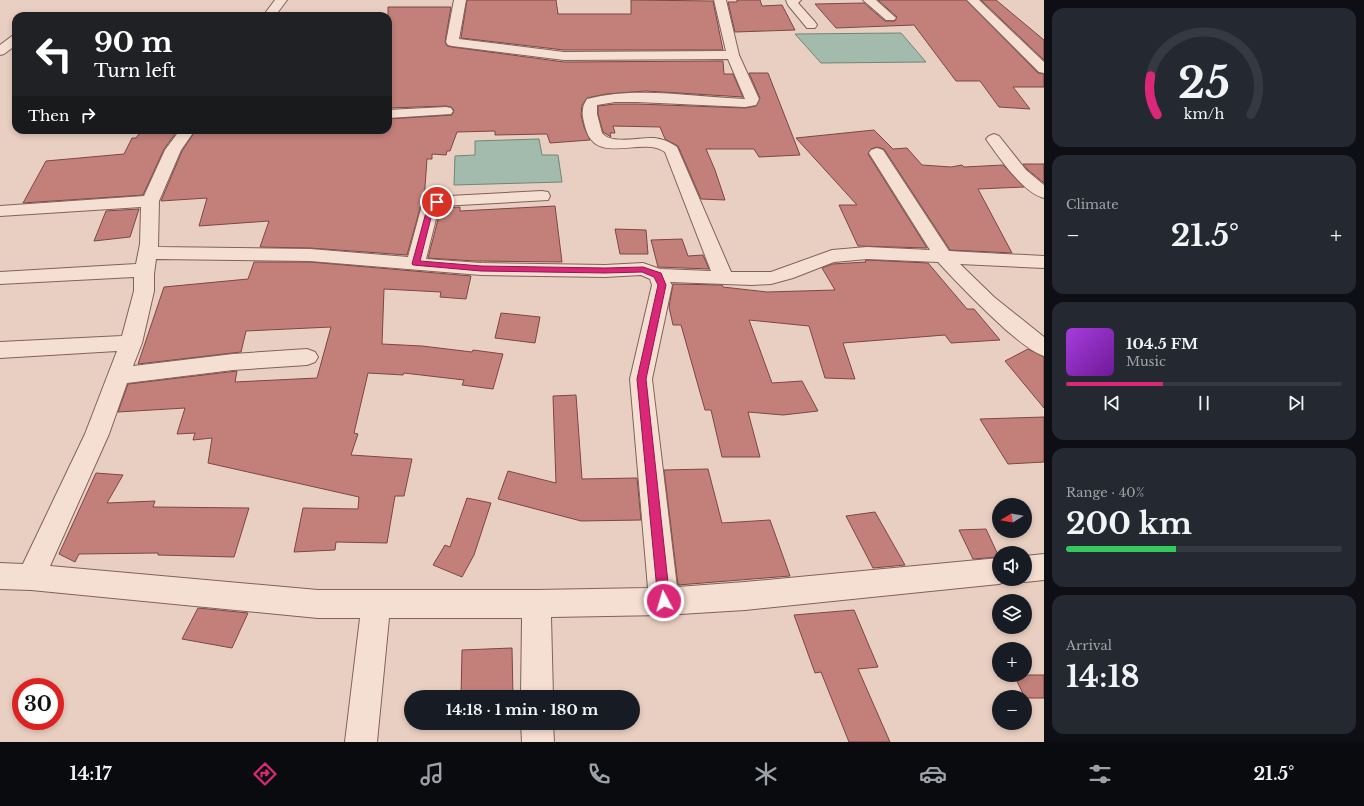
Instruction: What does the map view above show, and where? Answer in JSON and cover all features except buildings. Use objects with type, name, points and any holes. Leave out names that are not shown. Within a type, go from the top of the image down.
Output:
[{"type":"street","points":[[272,12],[281,0]]},
{"type":"street","points":[[460,0],[452,42],[564,56],[733,55]]},
{"type":"street","points":[[720,0],[733,55],[752,99],[751,102],[734,103],[704,100],[626,97],[607,98],[592,102],[589,110],[594,134],[601,141],[618,144],[664,144],[672,150],[723,277]]},
{"type":"street","points":[[794,0],[791,1],[792,3],[811,26]]},
{"type":"street","points":[[869,0],[890,18]]},
{"type":"street","points":[[972,0],[1044,69]]},
{"type":"street","points":[[0,51],[9,41]]},
{"type":"street","points":[[392,114],[446,111]]},
{"type":"street","points":[[185,134],[173,150],[150,201],[149,244],[144,291],[131,343],[97,434],[9,579],[318,604],[536,604],[664,601],[745,596],[992,572]]},
{"type":"street","points":[[994,139],[1020,172],[1044,193]]},
{"type":"street","points":[[877,153],[944,258],[987,302],[1021,331],[1044,348]]},
{"type":"street","points":[[416,264],[431,205],[437,202],[542,196]]},
{"type":"street","points":[[0,211],[150,201]]},
{"type":"street","points":[[0,278],[146,261],[310,255],[481,269],[605,271],[643,269],[658,275],[752,279],[772,278],[786,274],[832,256],[867,253],[1044,262]]},
{"type":"street","points":[[658,275],[662,285],[641,379],[664,601]]},
{"type":"street","points":[[0,350],[131,343]]},
{"type":"street","points":[[118,376],[233,362],[307,357]]},
{"type":"street","points":[[1032,568],[1044,567]]},
{"type":"street","points":[[361,742],[376,604]]},
{"type":"street","points":[[536,604],[537,690]]},
{"type":"street","points":[[538,730],[538,742]]},
{"type":"shaded area","points":[[901,33],[926,62],[821,63],[795,34]]},
{"type":"shaded area","points":[[539,139],[542,155],[558,155],[562,182],[454,185],[455,156],[475,155],[475,141]]},
{"type":"route","points":[[437,202],[431,205],[416,264],[481,269],[605,271],[643,269],[658,275],[662,285],[641,379],[664,601]]}]
